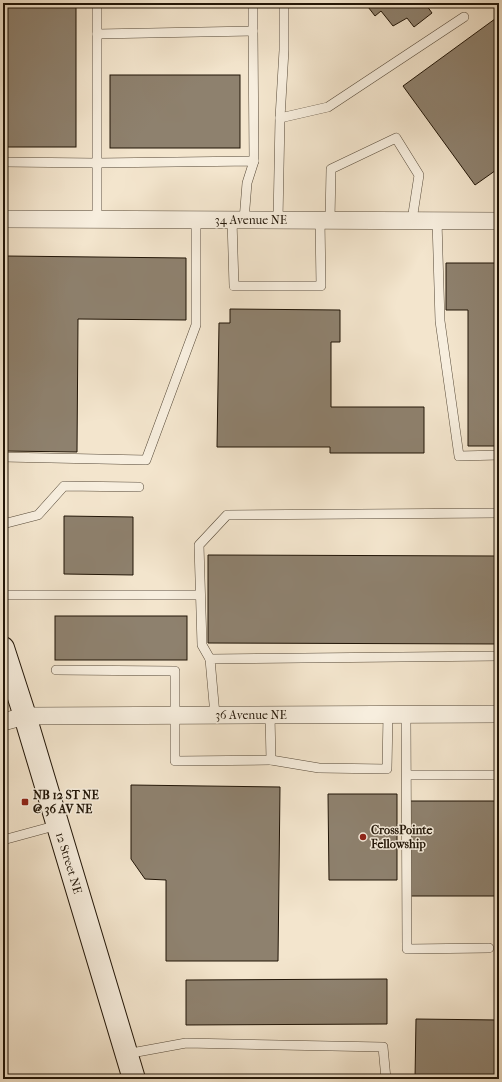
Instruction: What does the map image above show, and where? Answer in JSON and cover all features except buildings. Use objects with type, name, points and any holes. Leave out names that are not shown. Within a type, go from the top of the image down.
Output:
[{"type":"street","name":"34 Avenue NE","points":[[3,219],[499,221]]},
{"type":"street","name":"12 Street NE","points":[[3,648],[26,716],[134,1079]]},
{"type":"street","name":"36 Avenue NE","points":[[3,722],[26,716],[499,714]]},
{"type":"lane","points":[[98,3],[98,219]]},
{"type":"lane","points":[[253,3],[254,161],[238,220],[234,286],[321,286],[325,220],[331,169],[396,138],[419,175],[412,220]]},
{"type":"lane","points":[[278,220],[280,118],[284,50],[284,3]]},
{"type":"lane","points":[[280,118],[328,107],[464,17]]},
{"type":"lane","points":[[98,34],[253,31]]},
{"type":"lane","points":[[3,162],[98,163],[254,161]]},
{"type":"lane","points":[[3,457],[146,460],[196,325],[196,220]]},
{"type":"lane","points":[[437,221],[440,321],[459,456],[499,456]]},
{"type":"lane","points":[[3,524],[38,515],[64,486],[139,487]]},
{"type":"lane","points":[[215,715],[210,659],[202,645],[199,545],[227,514],[499,513]]},
{"type":"lane","points":[[3,595],[200,595]]},
{"type":"lane","points":[[210,659],[499,656]]},
{"type":"lane","points":[[56,670],[175,671],[175,761],[271,760],[319,768],[387,769],[388,714]]},
{"type":"lane","points":[[406,714],[407,949],[489,948]]},
{"type":"lane","points":[[270,715],[271,760]]},
{"type":"lane","points":[[407,775],[499,775]]},
{"type":"lane","points":[[3,840],[58,825]]},
{"type":"lane","points":[[126,1054],[186,1043],[383,1047],[386,1079]]},
{"type":"place","name":"NB 12 ST NE @ 36 AV NE","points":[[25,802]]},
{"type":"place","name":"CrossPointe Fellowship","points":[[363,837]]}]
